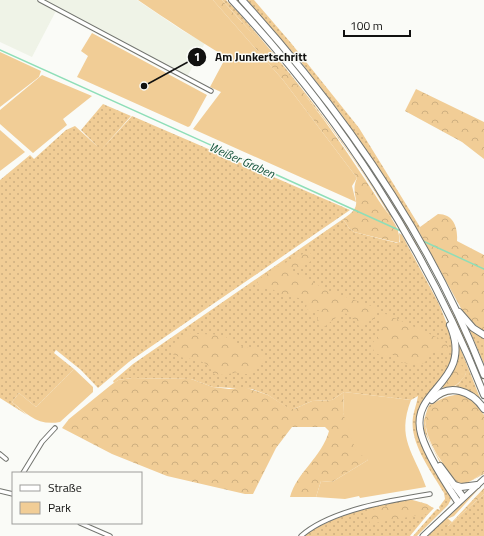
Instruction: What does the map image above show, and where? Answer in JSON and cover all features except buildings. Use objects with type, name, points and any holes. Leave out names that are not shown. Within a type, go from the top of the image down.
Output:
[{"type":"highway","points":[[232,0],[274,47],[318,103],[362,164],[402,227],[443,301],[464,345],[484,395]]},
{"type":"highway","points":[[242,0],[301,68],[380,178],[413,232],[453,306],[484,375]]},
{"type":"highway","points":[[443,301],[444,312],[455,339],[455,360],[447,377],[424,405],[420,418],[419,429],[425,445],[458,502]]},
{"type":"highway","points":[[453,306],[467,323],[484,335]]},
{"type":"highway","points":[[464,497],[441,467],[426,439],[422,425],[423,414],[434,397],[442,392],[452,390],[469,395],[478,401],[484,409]]},
{"type":"highway","points":[[454,485],[461,487],[477,484]]},
{"type":"main road","points":[[423,536],[484,479]]},
{"type":"street","points":[[40,0],[211,91]]},
{"type":"street","points":[[24,472],[42,442],[55,428]]},
{"type":"street","points":[[0,454],[6,459]]},
{"type":"street","points":[[0,491],[12,493]]},
{"type":"street","points":[[301,536],[316,526],[350,512],[385,502],[430,494]]},
{"type":"street","points":[[82,524],[110,536]]},
{"type":"shaded area","points":[[0,0],[137,0],[183,31],[205,43],[187,77],[58,7],[32,57],[0,42]]},
{"type":"green space","points":[[138,0],[213,0],[283,80],[357,178],[352,186],[356,202],[193,129],[221,92],[210,87],[226,57],[182,30]]},
{"type":"green space","points":[[213,0],[222,0],[281,65],[313,105],[347,152],[393,221],[398,232],[399,243],[354,232],[349,228],[343,219],[350,214],[356,205],[355,185],[357,178],[283,80]]},
{"type":"green space","points":[[222,0],[226,0],[237,11],[299,85],[319,111],[357,163],[392,217],[391,218],[373,188],[334,132],[291,78]]},
{"type":"green space","points":[[235,0],[238,0],[262,27],[329,111],[370,169],[409,230],[406,229],[374,177]]},
{"type":"green space","points":[[247,0],[254,0],[291,43],[359,128],[420,227],[419,232],[342,115],[301,62]]},
{"type":"green space","points":[[92,33],[207,95],[190,126],[188,127],[77,77],[88,56],[81,51]]},
{"type":"green space","points":[[0,52],[41,71],[39,77],[0,107]]},
{"type":"green space","points":[[42,75],[92,96],[63,119],[67,125],[33,153],[0,124],[0,110]]},
{"type":"green space","points":[[416,89],[484,122],[484,159],[462,142],[405,111]]},
{"type":"green space","points":[[103,104],[131,116],[101,150],[132,116],[350,210],[130,361],[98,388],[81,370],[56,350],[54,353],[74,369],[36,407],[19,393],[12,402],[27,415],[0,398],[0,180],[30,155],[34,159],[66,130],[75,126],[98,147],[81,130]]},
{"type":"green space","points":[[0,130],[25,152],[0,171]]},
{"type":"green space","points":[[438,214],[448,216],[454,223],[457,231],[457,241],[484,255],[484,332],[470,321],[463,312],[419,232],[420,227]]},
{"type":"green space","points":[[343,219],[349,228],[354,232],[397,243],[400,242],[399,233],[402,235],[439,304],[453,339],[451,365],[427,398],[418,423],[451,499],[448,505],[417,536],[413,536],[437,509],[440,510],[439,507],[445,499],[444,493],[422,457],[414,437],[413,417],[418,396],[411,400],[344,392],[332,400],[312,401],[294,409],[289,409],[268,395],[252,389],[213,387],[191,379],[132,378],[118,380],[114,383],[113,381],[133,364]]},
{"type":"green space","points":[[411,238],[414,239],[462,331],[481,374],[484,387],[455,320]]},
{"type":"green space","points":[[309,251],[313,257],[311,261],[300,269],[292,268],[293,272],[329,291],[374,307],[376,312],[374,319],[359,326],[348,314],[342,313],[324,327],[318,325],[317,321],[320,311],[318,310],[311,313],[306,308],[307,302],[304,299],[282,295],[272,289],[260,288],[257,281],[273,269]]},
{"type":"green space","points":[[386,314],[445,341],[448,347],[446,353],[432,353],[425,362],[419,366],[400,362],[392,354],[383,356],[375,353],[371,345],[379,335],[381,315]]},
{"type":"green space","points":[[469,329],[484,337],[484,364]]},
{"type":"green space","points":[[189,333],[219,335],[226,337],[240,346],[247,348],[258,348],[264,356],[264,362],[250,374],[238,372],[224,375],[214,374],[209,366],[202,362],[179,357],[171,353],[173,343],[179,342]]},
{"type":"green space","points":[[458,342],[482,403],[451,389],[459,383],[466,374],[457,362],[455,365]]},
{"type":"green space","points":[[457,362],[461,363],[466,374],[457,384],[445,389],[442,387]]},
{"type":"green space","points":[[74,369],[93,387],[93,392],[60,422],[52,423],[39,421],[28,415],[12,402],[19,393],[36,407]]},
{"type":"green space","points":[[132,378],[191,379],[213,387],[229,389],[244,387],[268,395],[290,409],[294,409],[312,401],[332,400],[344,392],[343,413],[368,460],[332,482],[321,481],[316,497],[290,497],[298,480],[321,449],[329,431],[325,427],[292,427],[276,448],[253,494],[245,494],[167,476],[112,454],[62,428],[69,419],[118,380]]},
{"type":"green space","points":[[344,392],[411,400],[405,425],[406,435],[408,445],[426,487],[360,498],[359,496],[345,499],[316,497],[321,481],[332,482],[368,460],[356,451],[343,413]]},
{"type":"green space","points":[[449,392],[461,393],[473,399],[479,405],[484,415],[477,405],[463,395],[452,394],[439,399],[427,415],[426,429],[430,443],[424,431],[424,420],[428,407],[434,400]]},
{"type":"green space","points":[[460,394],[474,402],[484,415],[484,472],[474,479],[462,484],[455,480],[447,470],[434,448],[426,427],[426,418],[429,409],[435,402],[445,397]]},
{"type":"green space","points":[[430,443],[455,481],[474,479],[484,472],[484,474],[463,485],[454,483],[441,465]]},
{"type":"green space","points":[[484,483],[454,516],[447,519],[448,526],[484,494],[484,536],[428,536],[442,521]]},
{"type":"green space","points":[[484,488],[484,494],[448,526],[443,522],[447,518],[452,522]]},
{"type":"green space","points":[[409,499],[427,504],[433,508],[410,536],[304,536],[327,522],[354,512]]},
{"type":"green space","points":[[408,501],[415,501],[434,508],[427,515],[425,514],[370,524],[367,511]]},
{"type":"waterway","name":"Weißer Graben","points":[[0,50],[401,231]]},
{"type":"waterway","name":"Weißer Graben","points":[[423,241],[484,269]]},
{"type":"place","name":"Am Junkertschritt","points":[[144,86]]}]
